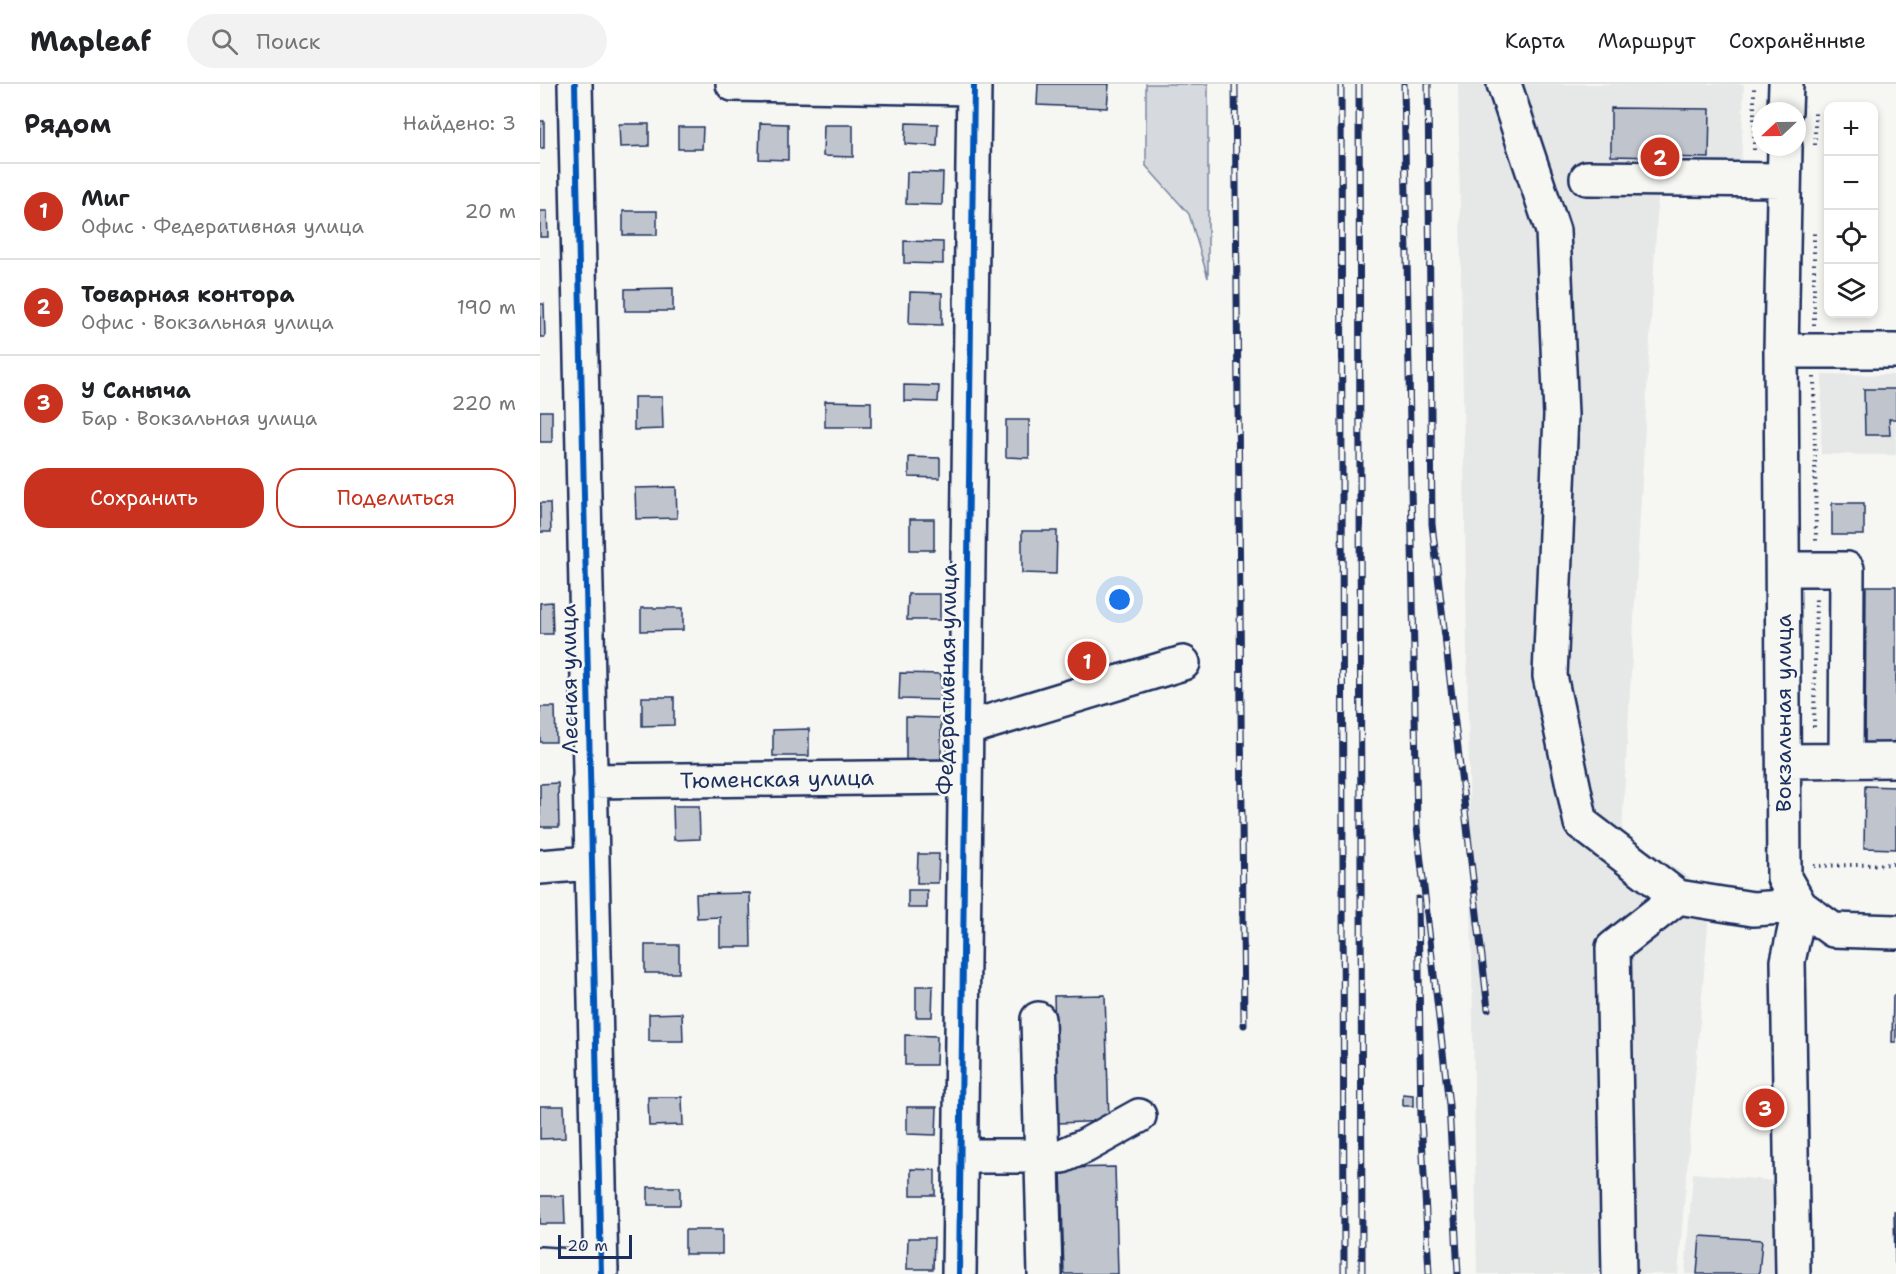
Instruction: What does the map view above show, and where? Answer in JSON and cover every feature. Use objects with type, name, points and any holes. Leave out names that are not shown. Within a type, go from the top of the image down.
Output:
[{"type":"street","name":"Лесная улица","points":[[575,84],[601,1271]]},
{"type":"street","points":[[733,84],[974,86]]},
{"type":"street","points":[[1504,84],[1553,231],[1561,415],[1550,676],[1581,823],[1678,897],[1752,909],[1800,906],[1833,930],[1896,932]]},
{"type":"street","points":[[1786,84],[1796,102]]},
{"type":"street","name":"Федеративная улица","points":[[959,1274],[974,86]]},
{"type":"street","name":"Вокзальная улица","points":[[1797,156],[1784,180],[1781,351],[1783,569],[1799,761],[1784,878],[1800,906]]},
{"type":"street","points":[[1587,178],[1784,180]]},
{"type":"street","points":[[1781,351],[1896,351]]},
{"type":"street","points":[[1783,569],[1847,569],[1846,761]]},
{"type":"street","points":[[965,729],[1183,663]]},
{"type":"street","points":[[1799,761],[1896,760]]},
{"type":"street","name":"Тюменская улица","points":[[590,781],[964,777]]},
{"type":"street","points":[[540,867],[591,863]]},
{"type":"street","points":[[1619,1274],[1613,948],[1678,897]]},
{"type":"street","points":[[1793,1274],[1788,961],[1800,906]]},
{"type":"street","points":[[1038,1019],[1045,1274]]},
{"type":"street","points":[[960,1156],[1070,1154],[1139,1116]]},
{"type":"street","points":[[540,1264],[601,1271]]},
{"type":"path","points":[[1799,761],[1816,569],[1815,224]]},
{"type":"path","points":[[1814,855],[1814,867],[1896,864]]},
{"type":"shaded area","points":[[1146,84],[1208,84],[1208,278],[1189,214],[1146,166]]},
{"type":"shaded area","points":[[1458,84],[1744,84],[1740,197],[1658,197],[1622,831],[1709,892],[1710,902],[1678,1274],[1477,1274]]},
{"type":"shaded area","points":[[1822,374],[1896,375],[1896,455],[1821,454]]},
{"type":"shaded area","points":[[1693,1173],[1784,1182],[1786,1274],[1685,1274]]},
{"type":"building","points":[[1038,84],[1109,84],[1107,108],[1037,105]]},
{"type":"building","points":[[1611,108],[1710,109],[1709,158],[1611,156]]},
{"type":"building","points":[[540,121],[544,121],[544,148],[540,148]]},
{"type":"building","points":[[760,123],[788,124],[788,160],[759,159]]},
{"type":"building","points":[[906,123],[938,124],[937,146],[905,144]]},
{"type":"building","points":[[619,124],[649,124],[649,146],[620,147]]},
{"type":"building","points":[[824,125],[853,125],[853,157],[823,156]]},
{"type":"building","points":[[678,127],[703,127],[702,149],[678,149]]},
{"type":"building","points":[[907,172],[943,173],[942,205],[906,204]]},
{"type":"building","points":[[540,211],[547,211],[548,237],[540,237]]},
{"type":"building","points":[[623,211],[657,211],[657,235],[623,235]]},
{"type":"building","points":[[904,241],[943,242],[943,264],[904,263]]},
{"type":"building","points":[[673,288],[673,311],[625,311],[625,289]]},
{"type":"building","points":[[910,292],[942,293],[942,325],[909,324]]},
{"type":"building","points":[[540,304],[544,304],[545,337],[540,337]]},
{"type":"building","points":[[904,385],[939,386],[938,402],[904,401]]},
{"type":"building","points":[[1864,389],[1896,389],[1896,419],[1889,419],[1890,435],[1865,435]]},
{"type":"building","points":[[634,397],[662,397],[663,429],[634,430]]},
{"type":"building","points":[[825,401],[871,402],[871,427],[825,427]]},
{"type":"building","points":[[540,411],[552,411],[552,442],[540,442]]},
{"type":"building","points":[[1006,420],[1029,420],[1029,458],[1006,457]]},
{"type":"building","points":[[909,457],[940,458],[940,478],[909,477]]},
{"type":"building","points":[[676,487],[677,518],[636,519],[635,488]]},
{"type":"building","points":[[540,503],[550,503],[551,532],[540,532]]},
{"type":"building","points":[[1832,503],[1864,503],[1864,535],[1832,535]]},
{"type":"building","points":[[910,519],[934,519],[934,550],[910,550]]},
{"type":"building","points":[[1022,531],[1057,531],[1056,574],[1022,573]]},
{"type":"building","points":[[1866,586],[1896,586],[1896,749],[1865,749]]},
{"type":"building","points":[[908,594],[940,594],[940,620],[907,620]]},
{"type":"building","points":[[552,602],[553,634],[540,634],[540,603]]},
{"type":"building","points":[[641,608],[683,608],[683,630],[641,631]]},
{"type":"building","points":[[1099,650],[1103,663],[1075,672],[1070,659]]},
{"type":"building","points":[[900,673],[941,674],[941,700],[899,699]]},
{"type":"building","points":[[642,697],[674,697],[674,725],[642,726]]},
{"type":"building","points":[[540,707],[555,707],[556,742],[540,742]]},
{"type":"building","points":[[906,717],[941,718],[941,763],[906,763]]},
{"type":"building","points":[[809,729],[809,756],[773,756],[773,730]]},
{"type":"building","points":[[558,783],[559,827],[540,827],[540,784]]},
{"type":"building","points":[[1865,786],[1896,787],[1896,849],[1864,848]]},
{"type":"building","points":[[673,806],[699,806],[700,839],[674,840]]},
{"type":"building","points":[[918,854],[939,854],[938,883],[917,883]]},
{"type":"building","points":[[908,890],[927,890],[927,908],[908,908]]},
{"type":"building","points":[[750,893],[751,947],[720,947],[720,917],[697,918],[696,894]]},
{"type":"building","points":[[645,945],[679,945],[679,973],[645,973]]},
{"type":"building","points":[[916,986],[933,986],[932,1017],[916,1017]]},
{"type":"building","points":[[1105,995],[1109,1121],[1058,1123],[1054,996]]},
{"type":"building","points":[[1893,996],[1896,996],[1896,1042],[1892,1042]]},
{"type":"building","points":[[682,1013],[683,1041],[649,1041],[649,1014]]},
{"type":"building","points":[[905,1035],[937,1036],[936,1065],[905,1065]]},
{"type":"building","points":[[1403,1094],[1413,1095],[1413,1106],[1403,1106]]},
{"type":"building","points":[[648,1097],[682,1097],[683,1125],[649,1126]]},
{"type":"building","points":[[1782,1097],[1782,1118],[1749,1119],[1748,1098]]},
{"type":"building","points":[[540,1106],[564,1106],[565,1138],[540,1139]]},
{"type":"building","points":[[907,1107],[937,1107],[936,1135],[907,1134]]},
{"type":"building","points":[[1115,1167],[1118,1274],[1064,1274],[1061,1168]]},
{"type":"building","points":[[911,1169],[935,1170],[935,1195],[911,1195]]},
{"type":"building","points":[[648,1187],[680,1187],[680,1205],[648,1205]]},
{"type":"building","points":[[540,1196],[564,1196],[565,1224],[540,1224]]},
{"type":"building","points":[[1894,1212],[1896,1212],[1896,1263],[1895,1263]]},
{"type":"building","points":[[685,1230],[722,1230],[722,1254],[685,1254]]},
{"type":"building","points":[[1700,1236],[1762,1240],[1759,1274],[1697,1274]]},
{"type":"building","points":[[908,1238],[934,1238],[933,1269],[907,1269]]},
{"type":"railway","points":[[1235,84],[1244,1025]]},
{"type":"railway","points":[[1341,84],[1344,1274]]},
{"type":"railway","points":[[1359,84],[1362,1274]]},
{"type":"railway","points":[[1404,84],[1417,827],[1449,1105],[1458,1274]]},
{"type":"railway","points":[[1428,84],[1432,524],[1488,1009]]},
{"type":"railway","points":[[1418,899],[1421,1116],[1429,1274]]},
{"type":"cycle path","points":[[575,84],[601,1274]]},
{"type":"cycle path","points":[[959,1274],[974,84]]},
{"type":"place","name":"Товарная контора","points":[[1660,157]]},
{"type":"place","name":"Миг","points":[[1087,661]]},
{"type":"place","name":"У Саныча","points":[[1765,1108]]}]
